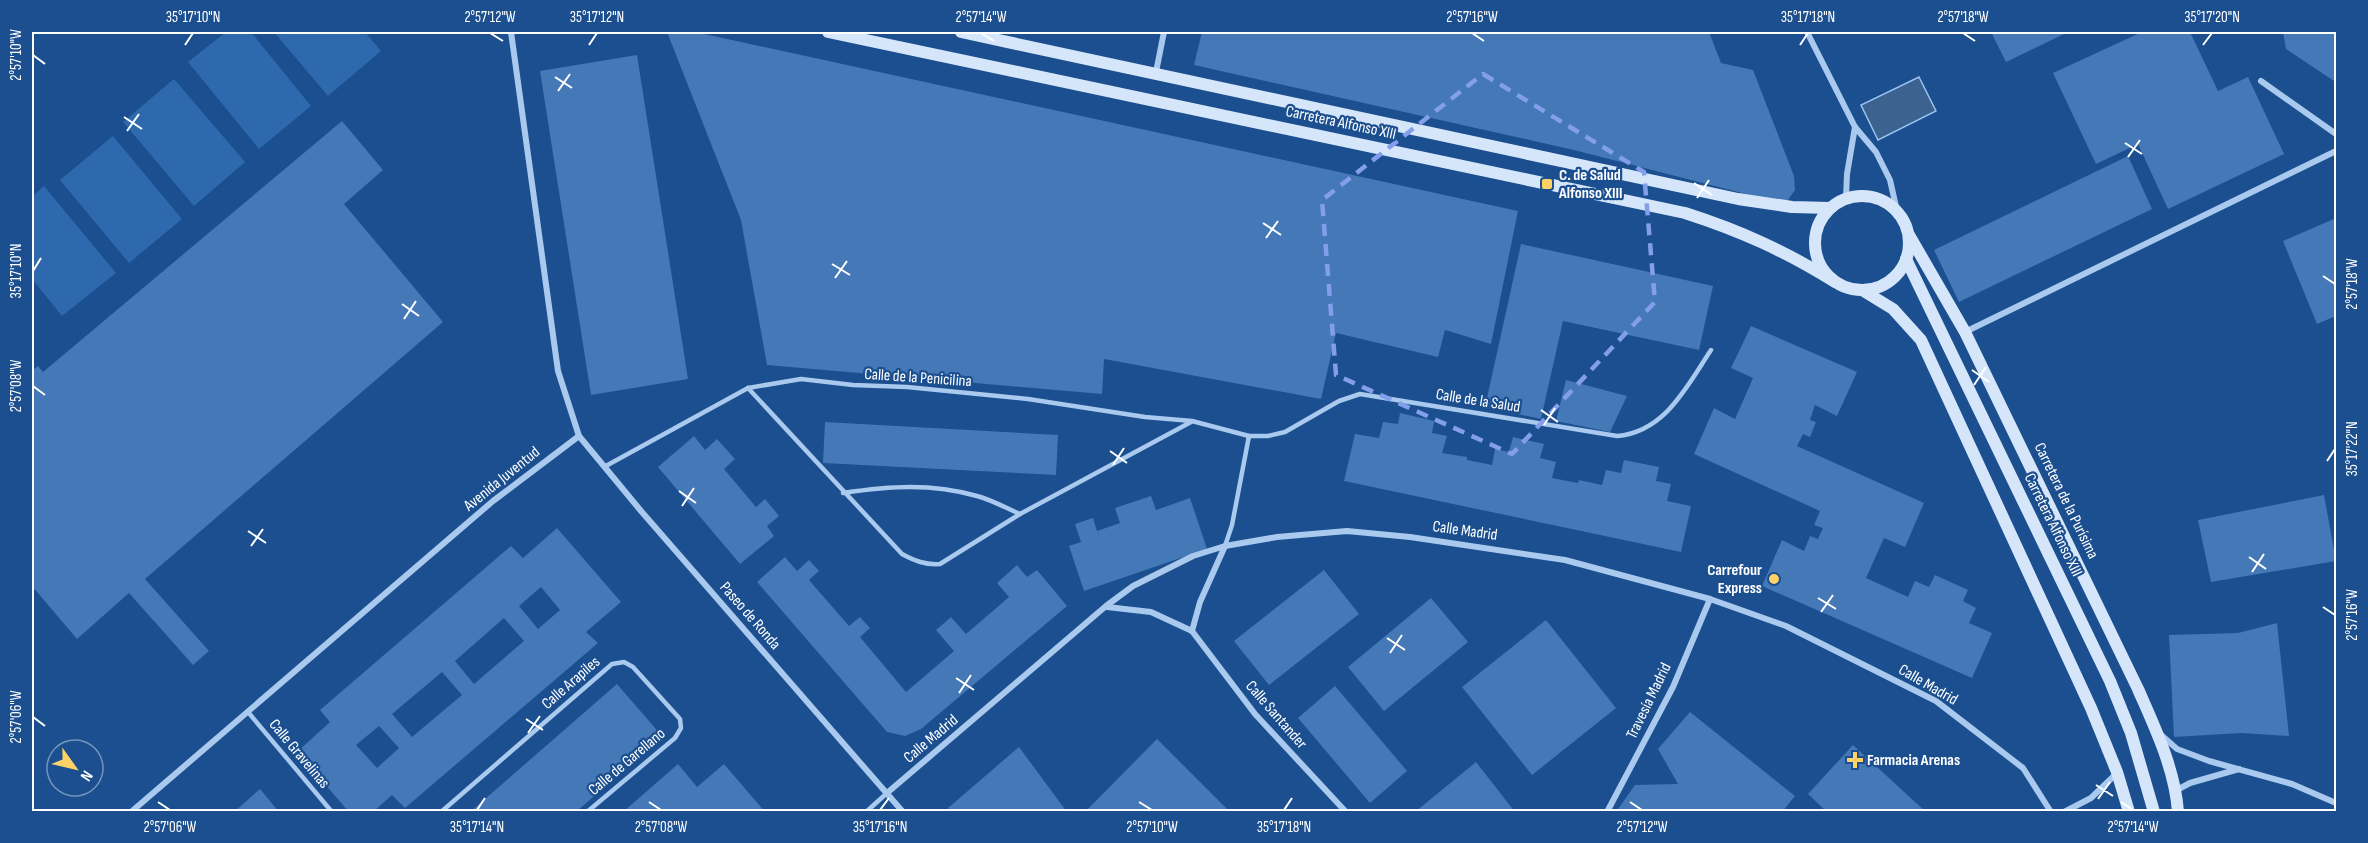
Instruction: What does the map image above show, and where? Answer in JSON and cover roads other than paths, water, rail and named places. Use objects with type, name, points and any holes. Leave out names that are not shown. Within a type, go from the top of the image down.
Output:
[{"type":"street","points":[[511,32],[558,370],[579,436]]},
{"type":"street","name":"Carretera Alfonso XIII","points":[[828,32],[1685,213],[1770,244],[1835,282]]},
{"type":"street","name":"Carretera Alfonso XIII","points":[[961,32],[1156,72],[1738,199],[1792,207],[1830,208]]},
{"type":"street","points":[[1156,72],[1164,32]]},
{"type":"street","points":[[1807,32],[1855,128],[1876,152],[1890,180],[1898,211],[1905,222],[1909,247],[1899,272],[1889,282],[1876,288],[1862,290],[1847,288],[1835,282],[1824,272],[1817,259],[1816,231],[1821,219],[1830,208],[1846,198],[1860,195],[1887,202],[1898,211]]},
{"type":"street","points":[[2261,81],[2337,134]]},
{"type":"street","points":[[1846,198],[1847,174],[1855,128]]},
{"type":"street","points":[[1965,332],[2337,151]]},
{"type":"street","name":"Carretera de la Purísima","points":[[1908,235],[1965,332],[2138,689],[2156,731],[2176,790]]},
{"type":"street","name":"Carretera Alfonso XIII","points":[[1906,259],[2110,681],[2131,733],[2154,812]]},
{"type":"street","points":[[1862,290],[1893,309],[1921,340],[2091,708],[2117,772],[2129,812]]},
{"type":"street","name":"Paseo de Ronda","points":[[579,436],[903,812]]},
{"type":"street","name":"Avenida Juventud","points":[[131,812],[493,501],[579,436]]},
{"type":"street","name":"Calle Madrid","points":[[887,794],[1106,606],[1133,586],[1193,556],[1225,546],[1277,537],[1347,531],[1410,537],[1565,560],[1710,599],[1786,626],[1935,701],[2023,768],[2051,812]]},
{"type":"street","points":[[1192,631],[1208,583],[1225,546]]},
{"type":"street","name":"Travesía Madrid","points":[[1607,812],[1673,687],[1710,599]]},
{"type":"street","name":"Calle Santander","points":[[1106,606],[1151,612],[1192,631],[1255,714],[1346,812]]},
{"type":"street","points":[[2156,731],[2177,749],[2209,761],[2292,784],[2337,803]]},
{"type":"street","points":[[2178,812],[2176,790],[2190,783],[2242,769]]},
{"type":"street","points":[[2064,812],[2091,798],[2117,772]]},
{"type":"lane","name":"Calle de la Salud","points":[[1249,435],[1268,436],[1284,432],[1339,401],[1360,394],[1617,436],[1631,435],[1659,420],[1672,407],[1712,350]]},
{"type":"lane","name":"Calle de la Penicilina","points":[[604,467],[748,388],[801,379],[853,386],[907,387],[1028,399],[1145,417],[1192,421],[1249,435]]},
{"type":"lane","points":[[748,388],[902,554],[916,562],[930,565],[940,564],[1020,514],[1192,421]]},
{"type":"lane","points":[[1225,546],[1234,514],[1249,435]]},
{"type":"lane","points":[[843,493],[888,486],[933,487],[978,496],[1020,514]]},
{"type":"lane","name":"Calle Arapiles","points":[[441,812],[612,664],[624,662],[633,667],[680,719],[681,728]]},
{"type":"lane","name":"Calle Gravelinas","points":[[248,712],[332,812]]},
{"type":"lane","name":"Calle de Garellano","points":[[587,812],[675,738],[681,728]]},
{"type":"lane","points":[[866,812],[887,794]]},
{"type":"place","name":"C. de Salud Alfonso XIII","points":[[1547,184]]},
{"type":"place","name":"Carrefour Express","points":[[1774,579]]},
{"type":"place","name":"Farmacia Arenas","points":[[1855,760]]}]
